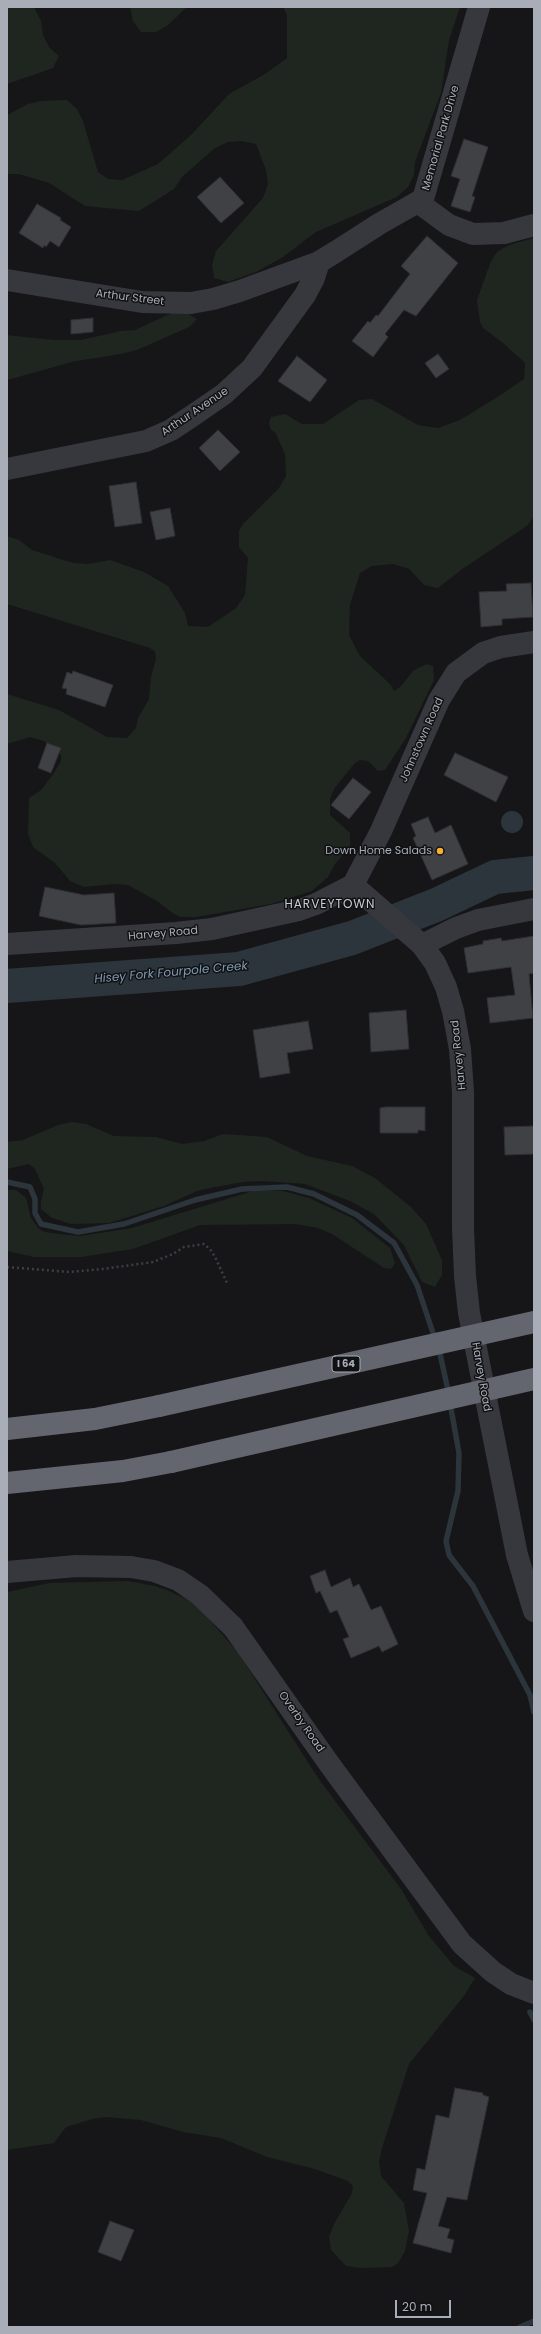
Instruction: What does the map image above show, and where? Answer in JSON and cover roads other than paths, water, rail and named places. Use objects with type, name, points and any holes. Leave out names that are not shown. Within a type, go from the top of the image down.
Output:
[{"type":"highway","name":"I 64","points":[[7,1429],[95,1419],[534,1322]]},
{"type":"highway","points":[[7,1483],[109,1473],[172,1462],[534,1379]]},
{"type":"street","name":"Memorial Park Drive","points":[[319,262],[379,224],[419,203],[425,192],[479,7]]},
{"type":"street","points":[[419,203],[449,225],[473,234],[504,233],[534,225]]},
{"type":"street","name":"Arthur Street","points":[[7,280],[142,302],[191,303],[213,299],[240,291],[319,262]]},
{"type":"street","name":"Arthur Avenue","points":[[7,469],[146,441],[171,430],[224,394],[256,362],[305,295],[314,278],[319,262]]},
{"type":"street","name":"Johnstown Road","points":[[353,885],[384,824],[439,700],[456,673],[483,653],[501,647],[534,642]]},
{"type":"street","name":"Harvey Road","points":[[7,944],[176,934],[225,927],[299,910],[316,904],[353,885],[417,940],[435,963],[446,987],[454,1011],[460,1049],[463,1092],[463,1228],[465,1276],[469,1313],[517,1555],[534,1611]]},
{"type":"street","points":[[417,940],[478,920],[534,909]]},
{"type":"street","name":"Overby Road","points":[[7,1572],[76,1566],[131,1567],[154,1571],[178,1580],[200,1595],[234,1627],[330,1764],[462,1944],[493,1972],[511,1984],[534,1993]]},
{"type":"waterway","name":"Hisey Fork Fourpole Creek","points":[[7,986],[239,969],[352,938],[436,905],[495,877],[534,873]]},
{"type":"waterway","points":[[7,1182],[30,1187],[35,1199],[35,1213],[41,1224],[78,1232],[124,1224],[195,1200],[242,1189],[287,1187],[314,1194],[357,1215],[394,1243],[417,1285],[435,1339]]},
{"type":"waterway","points":[[439,1349],[449,1395]]},
{"type":"waterway","points":[[450,1403],[459,1453],[458,1491],[446,1541],[449,1555],[473,1586],[530,1695],[534,1712]]},
{"type":"waterway","points":[[530,2012],[534,2020]]},
{"type":"waterway","points":[[520,2327],[534,2321]]},
{"type":"place","name":"Down Home Salads","points":[[440,851]]},
{"type":"district","name":"HARVEYTOWN","points":[[330,905]]}]
